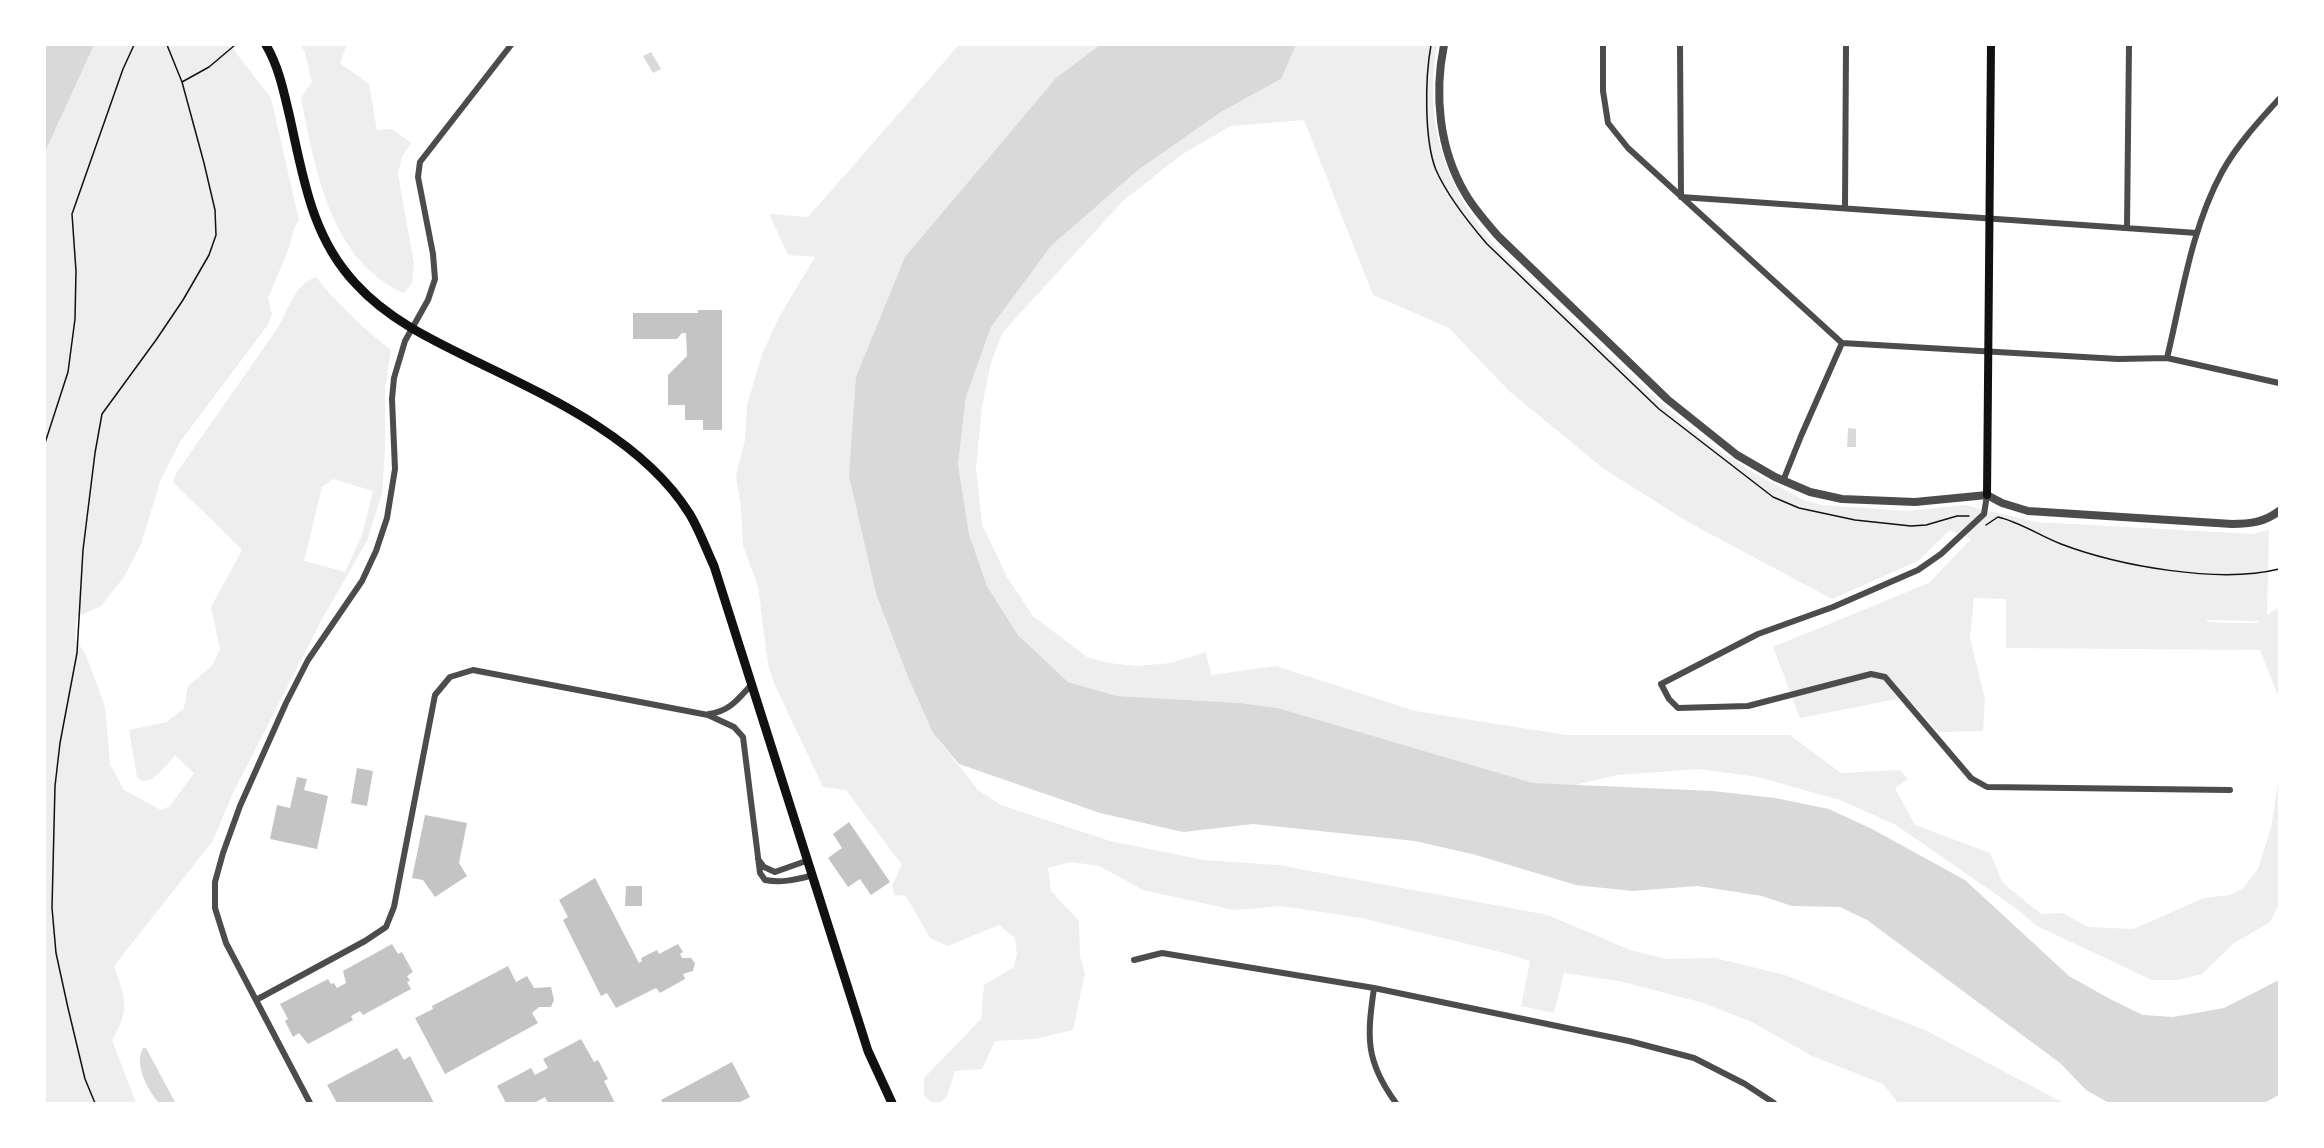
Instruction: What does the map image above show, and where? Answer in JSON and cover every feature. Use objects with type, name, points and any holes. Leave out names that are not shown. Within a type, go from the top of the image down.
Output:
[{"type":"main road","points":[[266,45],[273,57],[285,98],[312,212],[338,262],[354,283],[380,306],[412,328],[578,414],[638,455],[689,513],[714,566],[810,876],[868,1051],[892,1103]]},
{"type":"main road","points":[[1987,495],[1991,45]]},
{"type":"street","points":[[310,1103],[226,943],[214,895],[218,868],[240,806],[296,683],[320,642],[362,581],[382,534],[394,481],[392,399],[394,378],[402,349],[430,295],[435,274],[418,177],[420,162],[512,45]]},
{"type":"street","points":[[1444,45],[1439,83],[1444,142],[1464,193],[1479,214],[1499,237],[1667,399],[1737,455],[1783,482],[1810,492],[1842,499],[1915,502],[1987,495],[2002,503],[2028,511],[2232,524],[2252,524],[2270,518],[2279,511]]},
{"type":"street","points":[[1603,45],[1603,91],[1608,123],[1628,148],[1842,343],[2118,359],[2167,358],[2279,383]]},
{"type":"street","points":[[1680,45],[1681,197]]},
{"type":"street","points":[[1845,207],[1846,45]]},
{"type":"street","points":[[2127,227],[2129,45]]},
{"type":"street","points":[[2167,358],[2196,233],[2222,172],[2243,140],[2279,99]]},
{"type":"street","points":[[1681,197],[2196,233]]},
{"type":"street","points":[[1783,482],[1842,343]]},
{"type":"street","points":[[1987,495],[1984,514],[1941,554],[1918,570],[1833,607],[1758,634],[1662,684],[1669,699],[1678,708],[1748,706],[1871,674],[1886,678],[1971,778],[1987,787],[2229,790]]},
{"type":"street","points":[[256,1000],[365,941],[386,927],[394,906],[435,695],[450,678],[473,670],[708,714],[734,727],[743,737],[760,873],[765,880],[788,882],[810,876]]},
{"type":"street","points":[[708,714],[721,712],[733,706],[751,685]]},
{"type":"street","points":[[758,858],[764,867],[775,872],[806,861]]},
{"type":"street","points":[[1134,960],[1162,953],[1374,988],[1551,1024],[1694,1058],[1745,1084],[1774,1103]]},
{"type":"street","points":[[1374,988],[1369,1045],[1374,1065],[1384,1087],[1396,1103]]},
{"type":"path","points":[[45,443],[68,372],[75,319],[76,271],[72,214],[123,69],[134,45]]},
{"type":"path","points":[[94,1103],[85,1079],[68,1008],[52,908],[56,786],[60,743],[77,653],[83,549],[95,453],[102,414],[183,300],[209,255],[216,235],[215,210],[182,82],[167,45]]},
{"type":"path","points":[[182,82],[209,67],[235,45]]},
{"type":"path","points":[[1431,45],[1427,75],[1431,152],[1438,173],[1464,215],[1486,244],[1659,409],[1752,482],[1786,504],[1855,520],[1911,526],[1926,525],[1966,514]]},
{"type":"path","points":[[1986,525],[1998,517],[2009,519],[2063,545],[2122,561],[2205,574],[2279,569]]},
{"type":"shaded area","points":[[45,45],[94,45],[45,152]]},
{"type":"shaded area","points":[[94,45],[230,45],[271,98],[299,220],[268,298],[272,314],[267,326],[180,442],[161,479],[141,544],[124,577],[101,606],[77,617],[75,638],[86,655],[105,707],[110,764],[124,790],[161,810],[170,806],[194,773],[175,755],[156,776],[142,781],[137,777],[129,730],[167,722],[184,708],[188,686],[212,666],[220,649],[211,607],[242,550],[173,482],[177,472],[277,329],[292,299],[308,281],[316,277],[351,316],[391,350],[385,388],[382,493],[367,541],[322,619],[234,791],[212,842],[114,966],[123,995],[124,1011],[112,1040],[136,1103],[45,1103],[45,152]],"holes":[[[333,479],[373,491],[362,535],[345,572],[304,561],[322,487]]]},
{"type":"shaded area","points":[[301,45],[347,45],[340,63],[369,84],[377,130],[392,129],[411,143],[402,157],[398,174],[414,264],[412,283],[404,293],[379,278],[359,259],[343,236],[330,210],[320,182],[301,98],[312,82]]},
{"type":"shaded area","points":[[959,45],[1100,45],[1057,77],[877,597],[933,733],[978,790],[1001,805],[1110,841],[1204,860],[1278,865],[1548,915],[1630,950],[1666,959],[1715,958],[1785,975],[1927,1031],[2064,1103],[1898,1103],[1883,1084],[1812,1056],[1752,1022],[1700,1002],[1619,981],[1564,973],[1554,1013],[1521,1006],[1530,961],[1362,918],[1281,906],[1234,910],[1143,890],[1099,866],[1071,862],[1048,868],[1051,891],[1079,921],[1080,956],[1085,973],[1073,1030],[1034,1039],[995,1041],[982,1069],[955,1071],[947,1096],[940,1103],[932,1103],[924,1095],[924,1078],[981,1019],[984,985],[1014,967],[1017,955],[1015,938],[999,925],[948,946],[930,938],[906,896],[894,895],[892,885],[902,865],[846,790],[823,787],[774,683],[768,664],[758,586],[743,546],[736,475],[745,440],[747,405],[762,354],[779,317],[815,257],[788,255],[769,214],[808,217]]},
{"type":"shaded area","points":[[1100,45],[1296,45],[1281,79],[1221,112],[1138,170],[1051,246],[991,327],[966,397],[958,464],[969,534],[987,586],[1018,635],[1068,682],[1117,696],[1240,703],[1278,708],[1533,783],[1713,791],[1775,798],[1829,809],[1872,829],[1965,880],[2069,976],[2143,1015],[2173,1017],[2224,1008],[2279,980],[2279,1095],[2264,1103],[2109,1103],[2086,1090],[2060,1063],[1867,920],[1840,907],[1792,906],[1762,896],[1698,886],[1632,891],[1576,885],[1476,855],[1415,841],[1253,824],[1183,832],[1100,813],[959,764],[933,733],[877,597],[849,476],[856,377],[905,257],[1057,77]]},
{"type":"shaded area","points":[[1296,45],[1437,45],[1433,74],[1433,102],[1442,154],[1464,203],[1498,249],[1657,400],[1713,446],[1748,470],[1804,500],[1822,505],[1908,511],[1964,505],[2036,522],[2252,534],[2269,530],[2267,615],[2279,607],[2279,698],[2260,650],[2006,648],[2006,599],[1974,598],[1970,638],[1985,699],[1983,731],[1939,732],[1907,697],[1800,718],[1773,647],[1929,583],[1971,539],[1950,530],[1918,561],[1832,599],[1688,522],[1604,469],[1509,391],[1449,328],[1373,295],[1304,120],[1231,126],[1181,155],[1123,201],[1003,332],[991,362],[982,407],[976,468],[982,524],[1007,577],[1033,616],[1087,657],[1109,663],[1136,666],[1171,663],[1206,652],[1211,675],[1276,666],[1415,711],[1566,735],[1790,735],[1841,773],[1900,770],[1908,779],[1895,788],[1915,825],[1990,853],[2003,883],[2041,914],[2063,913],[2088,927],[2133,929],[2204,898],[2230,895],[2243,888],[2258,869],[2271,828],[2279,777],[2279,904],[2270,922],[2234,943],[2202,974],[2178,980],[2152,980],[2037,926],[2017,909],[1896,825],[1840,800],[1758,777],[1698,769],[1617,775],[1570,786],[1533,783],[1278,708],[1240,703],[1117,696],[1068,682],[1018,635],[987,586],[969,534],[958,464],[966,397],[991,327],[1051,246],[1138,170],[1221,112],[1281,79]],"holes":[[[2206,620],[2259,621],[2256,623],[2221,623]]]},
{"type":"shaded area","points":[[651,52],[661,69],[653,73],[643,56]]},
{"type":"shaded area","points":[[1848,428],[1856,429],[1856,447],[1847,447]]},
{"type":"shaded area","points":[[143,1048],[146,1048],[175,1102],[158,1102],[150,1090],[141,1069]]},
{"type":"building","points":[[698,310],[722,310],[722,430],[703,430],[703,420],[685,420],[685,405],[668,405],[668,375],[687,356],[686,333],[682,333],[677,339],[633,339],[633,313],[698,313]]},
{"type":"building","points":[[357,768],[373,771],[367,806],[351,803]]},
{"type":"building","points":[[297,777],[307,779],[304,790],[328,796],[317,849],[270,839],[277,805],[290,808]]},
{"type":"building","points":[[425,815],[467,823],[459,863],[467,876],[435,897],[423,880],[412,878]]},
{"type":"building","points":[[849,822],[890,882],[871,895],[860,879],[848,887],[828,858],[842,848],[833,834]]},
{"type":"building","points":[[595,878],[639,963],[642,961],[641,958],[657,950],[659,954],[678,944],[683,952],[680,954],[682,958],[691,958],[695,963],[693,971],[683,974],[685,979],[660,993],[656,988],[616,1008],[607,993],[601,996],[563,920],[568,917],[559,900]]},
{"type":"building","points":[[626,886],[642,886],[642,906],[625,906]]},
{"type":"building","points":[[392,944],[398,954],[402,952],[413,972],[407,976],[411,989],[363,1015],[360,1011],[351,1016],[353,1020],[308,1044],[299,1033],[293,1037],[285,1021],[288,1019],[280,1004],[328,979],[337,988],[346,983],[343,971]]},
{"type":"building","points":[[508,966],[516,982],[527,976],[534,988],[551,987],[554,1000],[551,1007],[539,1007],[532,1013],[538,1023],[445,1074],[415,1018],[433,1009],[432,1006]]},
{"type":"building","points":[[581,1039],[594,1062],[598,1060],[608,1079],[604,1081],[615,1103],[548,1103],[545,1097],[534,1103],[506,1103],[497,1086],[531,1068],[535,1075],[548,1068],[543,1059]]},
{"type":"building","points":[[397,1048],[404,1060],[410,1056],[434,1103],[337,1103],[327,1085]]},
{"type":"building","points":[[732,1062],[750,1097],[738,1103],[663,1103],[661,1100]]}]
